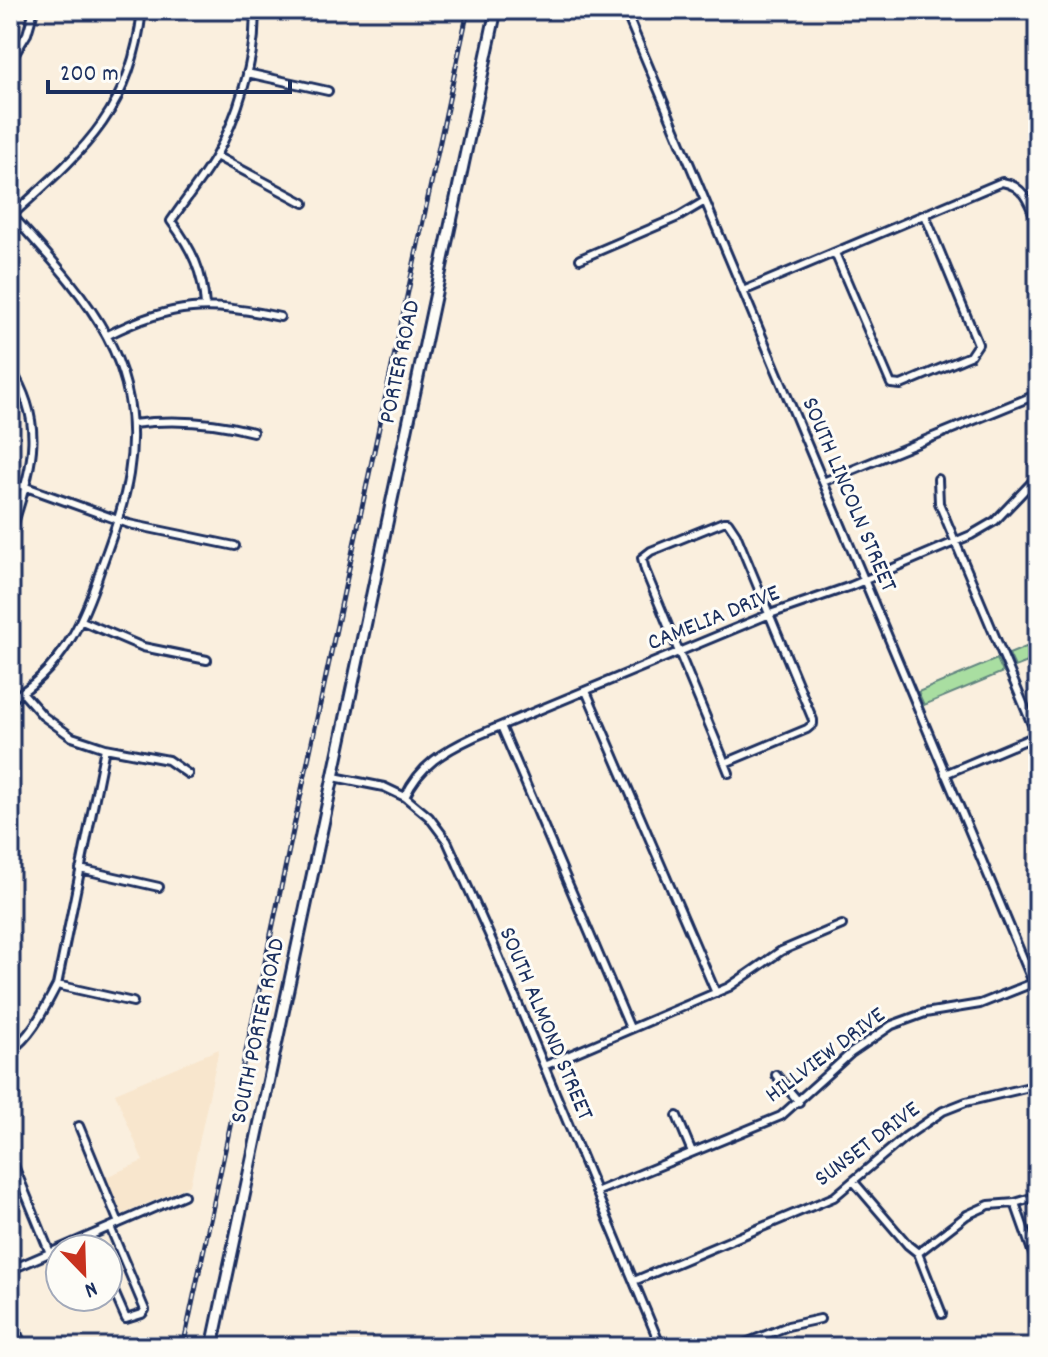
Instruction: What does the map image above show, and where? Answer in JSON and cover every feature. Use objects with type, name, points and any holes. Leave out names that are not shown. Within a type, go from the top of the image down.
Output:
[{"type":"street","points":[[10,62],[27,34],[34,10]]},
{"type":"street","points":[[10,700],[43,674],[67,647],[82,621],[118,519],[129,476],[132,424],[124,378],[108,335],[86,300],[11,215],[80,154],[110,113],[130,71],[142,10]]},
{"type":"street","points":[[205,306],[204,286],[196,258],[171,221],[216,156],[232,120],[247,73],[254,10]]},
{"type":"street","name":"PORTER ROAD","points":[[345,723],[496,10]]},
{"type":"street","name":"SOUTH LINCOLN STREET","points":[[625,10],[1038,994]]},
{"type":"street","points":[[247,73],[328,91]]},
{"type":"street","points":[[216,156],[304,203]]},
{"type":"street","points":[[743,291],[1002,182],[1013,184],[1025,193],[1038,226]]},
{"type":"street","points":[[580,259],[678,217],[705,201]]},
{"type":"street","points":[[835,253],[888,381],[893,385],[901,385],[970,356],[978,348],[925,215]]},
{"type":"street","points":[[108,335],[155,314],[205,306],[280,317]]},
{"type":"street","points":[[10,368],[24,394],[32,424],[32,459],[10,537]]},
{"type":"street","points":[[823,482],[1038,394]]},
{"type":"street","points":[[132,424],[195,421],[253,432]]},
{"type":"street","name":"CAMELIA DRIVE","points":[[405,797],[417,776],[436,757],[501,726],[770,614],[864,581],[956,542],[995,521],[1038,476]]},
{"type":"street","points":[[938,479],[939,503],[1037,737],[945,774]]},
{"type":"street","points":[[10,485],[26,487],[149,529],[235,546]]},
{"type":"street","points":[[1029,486],[1038,493]]},
{"type":"street","points":[[725,763],[813,724],[770,614],[728,522],[651,551],[642,558],[729,773]]},
{"type":"street","points":[[82,621],[143,647],[207,660]]},
{"type":"street","points":[[586,691],[716,993]]},
{"type":"street","points":[[22,692],[43,716],[72,737],[105,748],[168,760],[188,774]]},
{"type":"street","name":"SOUTH PORTER ROAD","points":[[212,1347],[345,723]]},
{"type":"street","points":[[501,726],[630,1028]]},
{"type":"street","points":[[10,1051],[22,1043],[40,1019],[57,985],[105,748]]},
{"type":"street","name":"SOUTH ALMOND STREET","points":[[334,777],[370,783],[405,797],[429,817],[447,841],[661,1347]]},
{"type":"street","points":[[80,869],[159,887]]},
{"type":"street","points":[[544,1066],[716,993],[741,981],[781,951],[842,925]]},
{"type":"street","name":"HILLVIEW DRIVE","points":[[596,1192],[781,1116],[851,1053],[892,1025],[925,1013],[980,1004],[1035,982]]},
{"type":"street","points":[[57,985],[133,1002]]},
{"type":"street","points":[[776,1075],[799,1102]]},
{"type":"street","name":"SUNSET DRIVE","points":[[634,1281],[820,1204],[845,1190],[905,1137],[943,1111],[966,1102],[1038,1085]]},
{"type":"street","points":[[677,1116],[692,1152]]},
{"type":"street","points":[[79,1126],[119,1223]]},
{"type":"street","points":[[10,1156],[44,1238]]},
{"type":"street","points":[[854,1182],[918,1253],[942,1314]]},
{"type":"street","points":[[96,1233],[184,1195]]},
{"type":"street","points":[[918,1253],[967,1215],[989,1205],[1015,1203],[1038,1196]]},
{"type":"street","points":[[1015,1203],[1038,1268]]},
{"type":"street","points":[[110,1227],[113,1233]]},
{"type":"street","points":[[10,1270],[44,1256]]},
{"type":"street","points":[[123,1313],[126,1319],[145,1310],[124,1260]]},
{"type":"street","points":[[10,1316],[23,1347]]},
{"type":"street","points":[[736,1347],[788,1326],[820,1319]]},
{"type":"shaded area","points":[[219,1049],[190,1185],[121,1215],[106,1177],[143,1161],[115,1093]]},
{"type":"green space","points":[[1038,642],[1038,658],[1015,667],[1009,654]]},
{"type":"green space","points":[[997,659],[1003,672],[924,705],[918,692]]},
{"type":"railway","points":[[183,1347],[468,10]]}]
